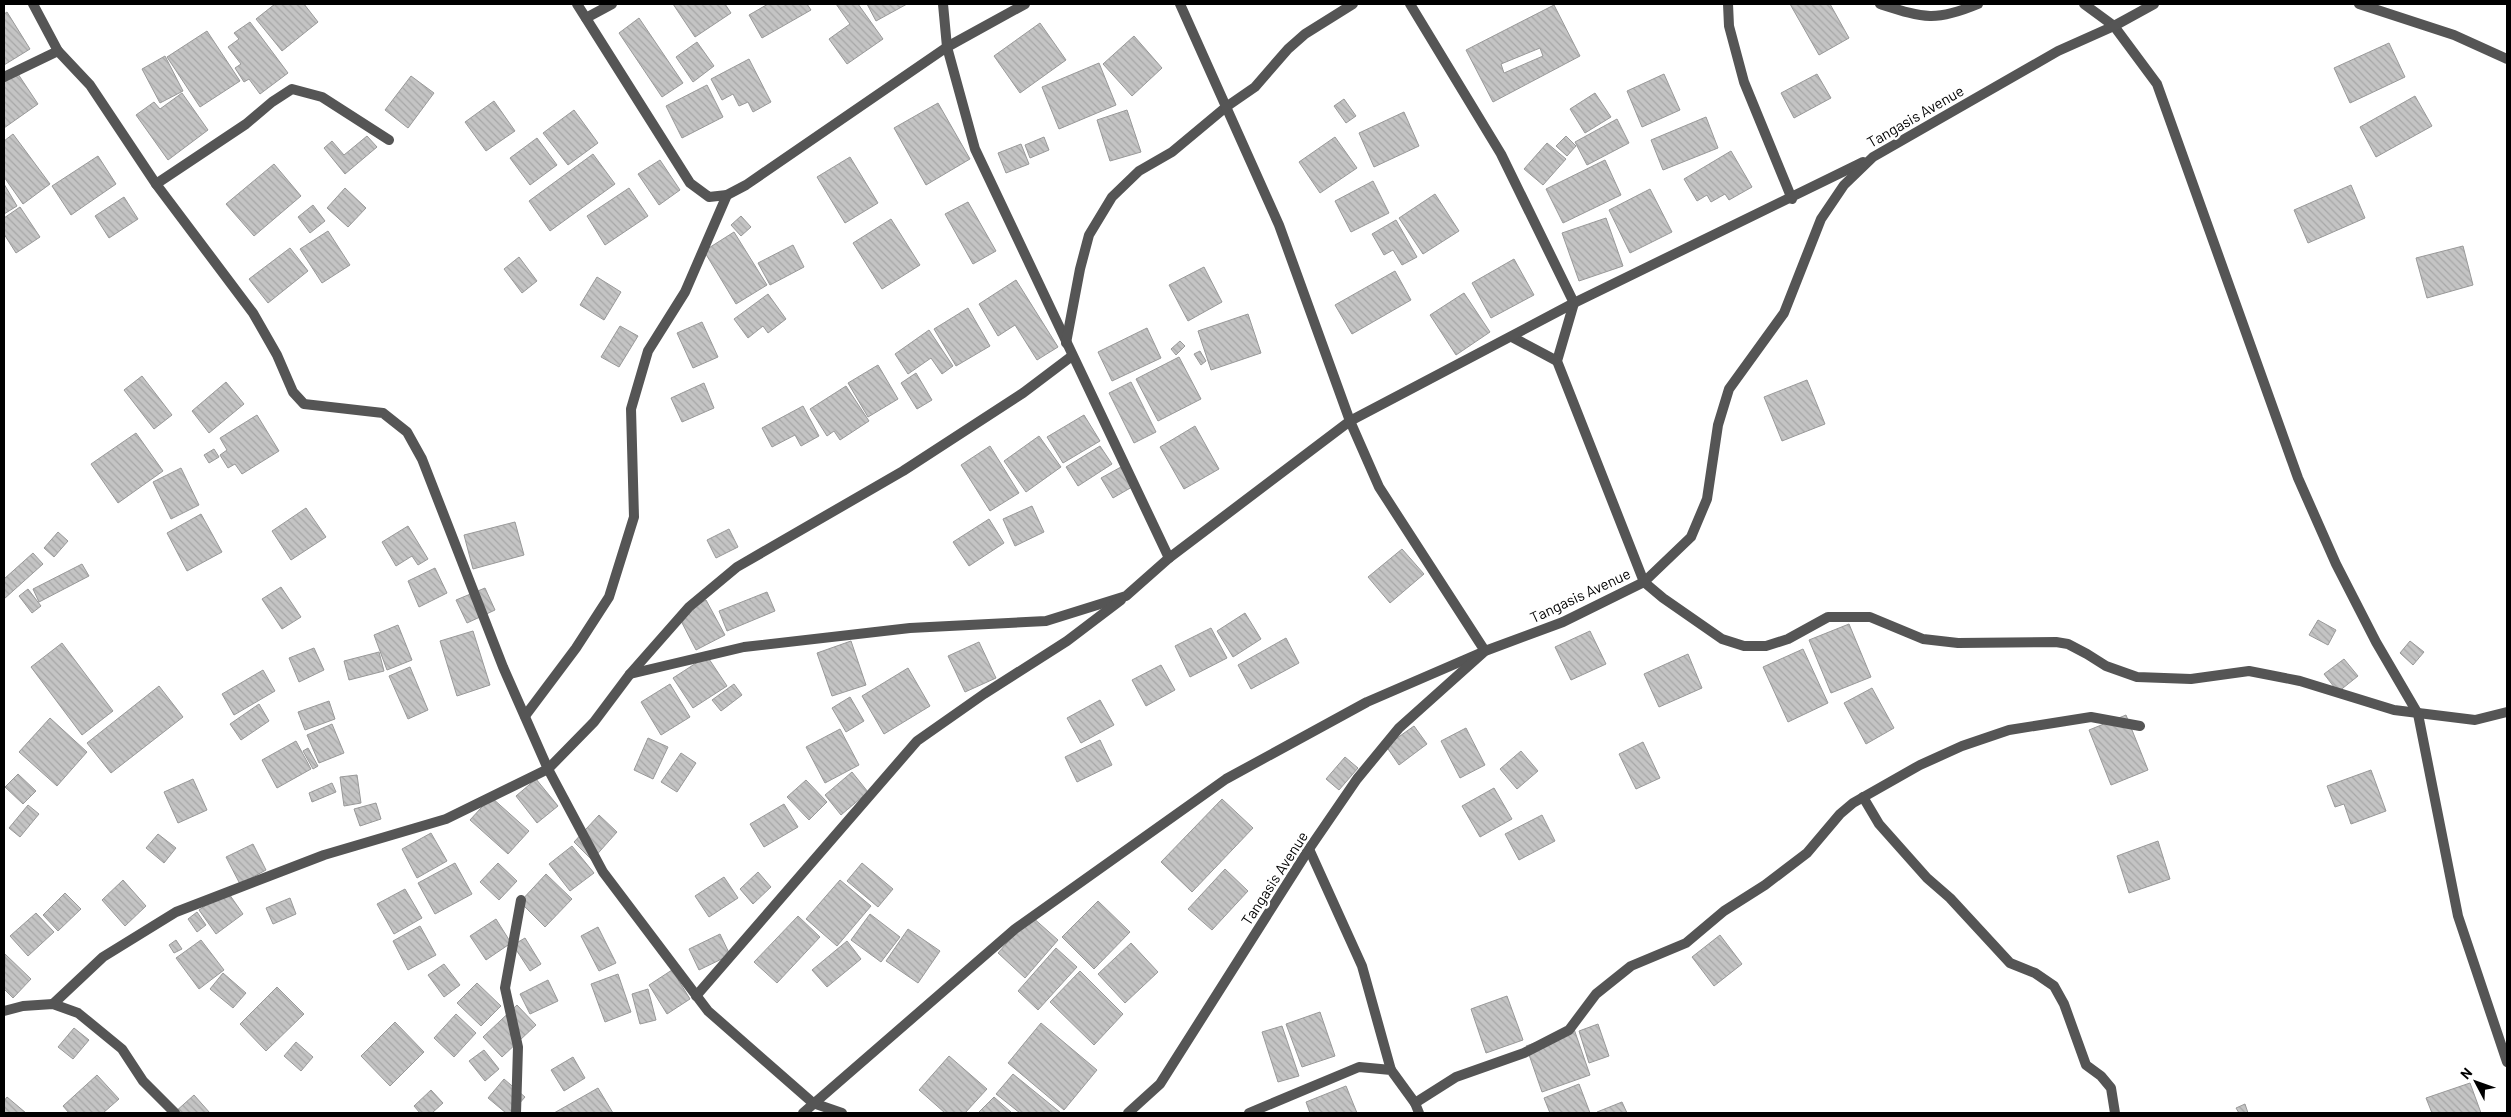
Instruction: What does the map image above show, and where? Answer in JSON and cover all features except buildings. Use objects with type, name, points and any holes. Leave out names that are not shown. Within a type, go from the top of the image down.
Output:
[{"type":"street","points":[[33,4],[58,50],[90,85],[156,184],[253,313],[277,355],[293,392],[304,404],[383,413],[407,432],[422,459],[503,667],[548,769],[603,872],[708,1010],[813,1103],[842,1113]]},
{"type":"street","points":[[577,4],[690,183],[709,197],[727,195],[746,185],[947,46],[1025,4]]},
{"type":"street","points":[[586,18],[612,4]]},
{"type":"street","points":[[943,4],[947,46],[975,149],[1169,558]]},
{"type":"street","points":[[803,1113],[1015,929],[1226,779],[1367,702],[1485,651],[1379,487],[1350,421],[1279,225],[1180,4]]},
{"type":"street","points":[[1066,343],[1080,269],[1089,235],[1112,197],[1139,171],[1172,152],[1226,106],[1255,87],[1288,49],[1305,34],[1353,4]]},
{"type":"street","points":[[1410,4],[1501,154],[1574,303],[1557,361],[1644,582],[1663,598],[1722,639],[1744,646],[1766,646],[1788,639],[1828,616],[1870,617],[1923,639],[1958,643],[2056,642],[2068,644],[2106,666],[2137,677],[2191,679],[2249,671],[2300,682],[2394,710],[2418,714],[2475,720],[2507,712]]},
{"type":"street","points":[[1728,4],[1729,26],[1744,82],[1792,199]]},
{"type":"street","points":[[1880,4],[1918,16],[1951,15],[1978,4]]},
{"type":"street","points":[[2084,4],[2114,26],[2157,84],[2298,478],[2336,564],[2376,642],[2418,714],[2458,916],[2507,1062]]},
{"type":"street","name":"Tangasis Avenue","points":[[1128,1113],[1160,1084],[1309,849],[1356,779],[1399,728],[1485,651],[1563,622],[1644,582],[1691,537],[1707,499],[1718,425],[1729,389],[1784,313],[1821,219],[1844,185],[1873,157],[2058,51],[2114,26],[2154,4]]},
{"type":"street","points":[[2359,4],[2454,35],[2507,59]]},
{"type":"street","points":[[4,77],[58,50]]},
{"type":"street","points":[[156,184],[246,124],[272,102],[292,89],[322,97],[389,140]]},
{"type":"street","points":[[696,996],[917,741],[984,694],[1067,642],[1126,596],[1169,558],[1350,421],[1574,303],[1792,199],[1873,157]]},
{"type":"street","points":[[525,716],[576,648],[609,597],[634,517],[632,409],[648,351],[685,292],[727,195]]},
{"type":"street","points":[[1512,337],[1557,361]]},
{"type":"street","points":[[53,1004],[103,957],[176,912],[324,854],[446,819],[548,769],[594,722],[630,674],[689,607],[737,567],[902,471],[1023,393],[1072,356]]},
{"type":"street","points":[[630,674],[744,647],[910,628],[1046,620],[1126,596]]},
{"type":"street","points":[[1309,849],[1362,966],[1391,1070],[1417,1108],[1456,1076],[1524,1053],[1569,1030],[1596,994],[1631,966],[1686,943],[1724,910],[1765,885],[1807,853],[1840,814],[1863,797],[1920,766],[1962,746],[2009,730],[2091,717],[2140,726]]},
{"type":"street","points":[[1863,797],[1880,824],[1927,878],[1950,898],[2010,962],[2035,973],[2054,986],[2064,1004],[2086,1065],[2111,1088],[2116,1113]]},
{"type":"street","points":[[516,1113],[518,1047],[505,988],[520,900]]},
{"type":"street","points":[[4,1011],[23,1006],[53,1004],[78,1013],[122,1049],[144,1080],[175,1113]]},
{"type":"street","points":[[1249,1113],[1359,1067],[1391,1070]]}]
